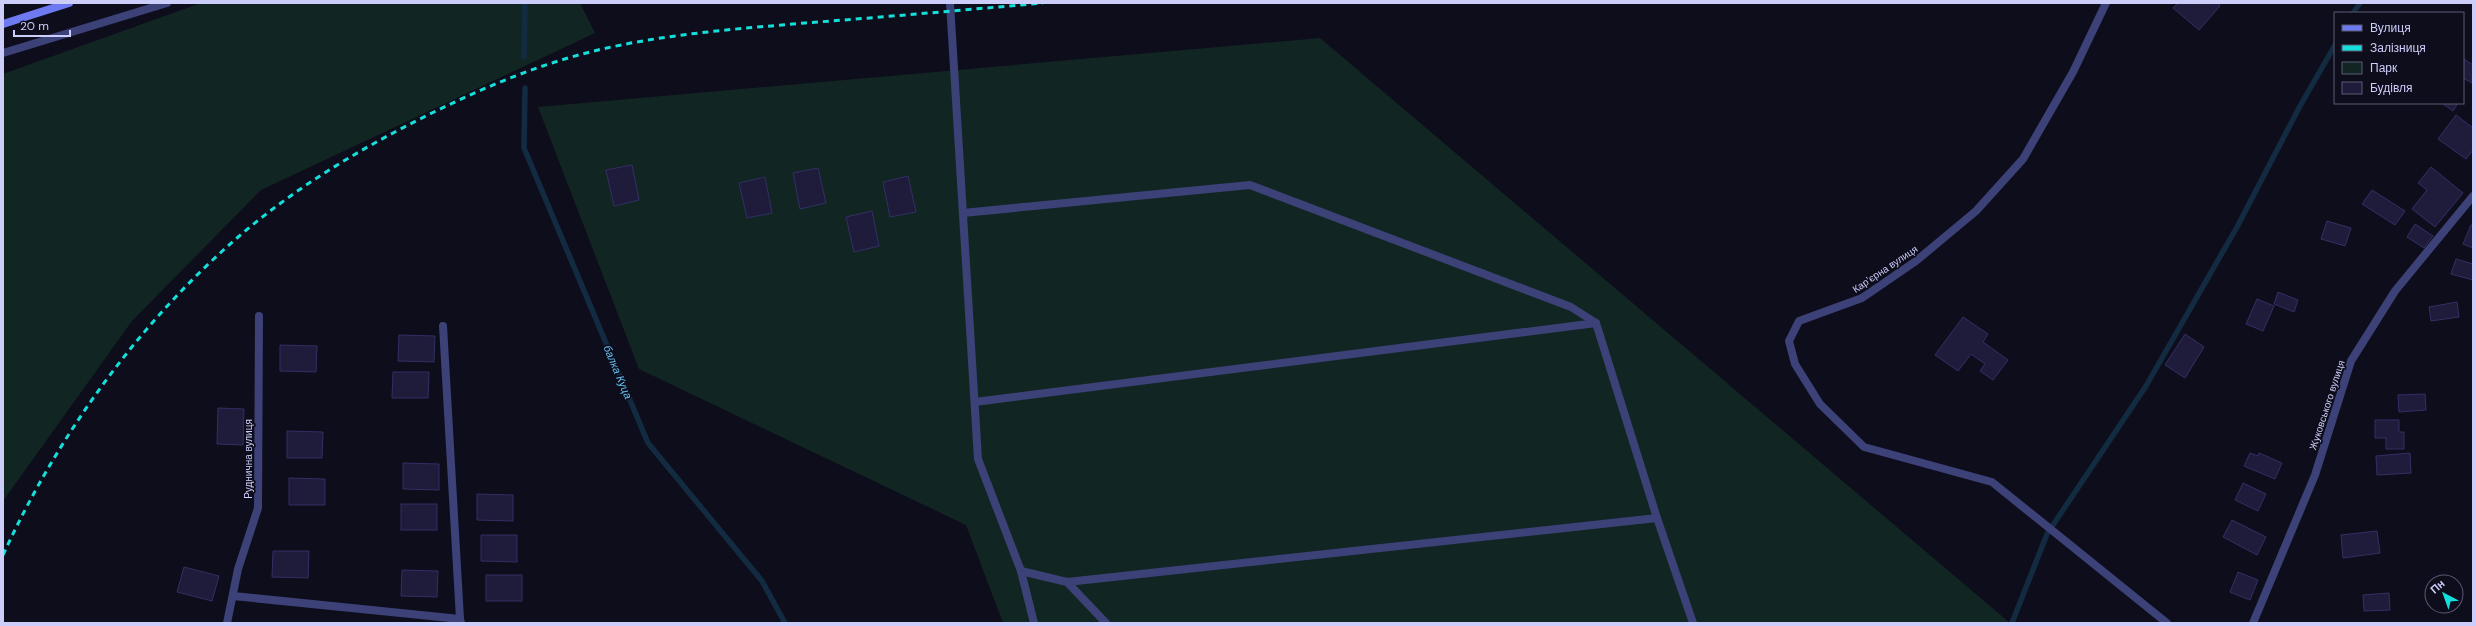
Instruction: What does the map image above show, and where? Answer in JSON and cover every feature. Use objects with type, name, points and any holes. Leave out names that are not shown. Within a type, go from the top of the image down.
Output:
[{"type":"street","points":[[3,24],[69,3]]},
{"type":"street","points":[[3,53],[167,3]]},
{"type":"street","points":[[950,3],[978,459],[1022,570],[1034,623]]},
{"type":"street","name":"Карʼєрна вулиця","points":[[2106,3],[2073,72],[2023,159],[1976,211],[1916,261],[1862,298],[1799,321],[1789,340],[1795,364],[1820,404],[1864,447],[1992,482],[2167,623]]},
{"type":"street","points":[[963,213],[1250,185],[1571,307],[1596,323],[1657,518],[1693,623]]},
{"type":"street","name":"Жуковського вулиця","points":[[2253,623],[2315,474],[2351,361],[2395,291],[2473,196]]},
{"type":"street","name":"Руднична вулиця","points":[[227,623],[238,569],[258,508],[259,316]]},
{"type":"street","points":[[975,402],[1596,323]]},
{"type":"street","points":[[233,596],[461,621],[443,326]]},
{"type":"street","points":[[1022,570],[1067,582],[1657,518]]},
{"type":"street","points":[[1067,582],[1106,623]]},
{"type":"green space","points":[[201,3],[580,3],[595,33],[261,190],[132,321],[3,501],[3,74]]},
{"type":"green space","points":[[1320,38],[2010,623],[1003,623],[966,525],[639,369],[538,107]]},
{"type":"building","points":[[2178,3],[2217,3],[2220,6],[2199,30],[2173,8]]},
{"type":"building","points":[[2464,59],[2473,65],[2472,83],[2464,79]]},
{"type":"building","points":[[2443,104],[2457,104],[2453,111]]},
{"type":"building","points":[[2456,115],[2473,128],[2473,150],[2466,159],[2438,139]]},
{"type":"building","points":[[632,165],[639,200],[614,206],[606,170]]},
{"type":"building","points":[[2431,167],[2463,193],[2435,227],[2412,209],[2427,190],[2418,183]]},
{"type":"building","points":[[818,168],[826,203],[800,209],[793,173]]},
{"type":"building","points":[[908,176],[916,212],[890,217],[883,182]]},
{"type":"building","points":[[765,177],[772,213],[747,218],[739,183]]},
{"type":"building","points":[[2372,190],[2405,211],[2395,225],[2362,204]]},
{"type":"building","points":[[872,211],[879,246],[854,252],[846,217]]},
{"type":"building","points":[[2327,221],[2351,228],[2345,246],[2321,239]]},
{"type":"building","points":[[2415,224],[2433,236],[2424,248],[2407,237]]},
{"type":"building","points":[[2471,225],[2473,225],[2473,248],[2463,244]]},
{"type":"building","points":[[2456,259],[2473,264],[2473,280],[2451,274]]},
{"type":"building","points":[[2278,292],[2298,300],[2294,312],[2274,304]]},
{"type":"building","points":[[2257,299],[2274,306],[2263,331],[2246,324]]},
{"type":"building","points":[[2457,302],[2459,317],[2431,321],[2429,307]]},
{"type":"building","points":[[1963,317],[1988,334],[1983,342],[2008,360],[1993,380],[1980,371],[1985,364],[1971,354],[1958,371],[1935,355]]},
{"type":"building","points":[[2185,334],[2204,347],[2185,378],[2165,365]]},
{"type":"building","points":[[399,335],[435,336],[434,362],[398,361]]},
{"type":"building","points":[[280,345],[317,346],[316,372],[280,371]]},
{"type":"building","points":[[393,372],[429,372],[428,398],[392,398]]},
{"type":"building","points":[[2425,394],[2426,410],[2399,412],[2398,395]]},
{"type":"building","points":[[218,408],[244,409],[243,445],[217,444]]},
{"type":"building","points":[[2375,420],[2399,420],[2399,432],[2404,432],[2404,449],[2386,449],[2386,438],[2375,438]]},
{"type":"building","points":[[287,431],[323,432],[322,458],[287,458]]},
{"type":"building","points":[[2250,453],[2258,456],[2259,453],[2282,463],[2275,479],[2244,466]]},
{"type":"building","points":[[2410,453],[2411,473],[2377,475],[2376,456]]},
{"type":"building","points":[[403,463],[439,464],[439,490],[403,489]]},
{"type":"building","points":[[289,478],[325,479],[325,505],[289,505]]},
{"type":"building","points":[[2243,483],[2266,494],[2258,511],[2235,500]]},
{"type":"building","points":[[477,494],[513,495],[513,521],[477,520]]},
{"type":"building","points":[[401,504],[437,504],[437,530],[401,530]]},
{"type":"building","points":[[2232,520],[2266,537],[2257,555],[2223,537]]},
{"type":"building","points":[[2377,531],[2380,553],[2343,558],[2341,535]]},
{"type":"building","points":[[481,535],[517,535],[517,562],[481,561]]},
{"type":"building","points":[[273,551],[309,551],[308,578],[272,577]]},
{"type":"building","points":[[184,567],[219,576],[212,601],[177,592]]},
{"type":"building","points":[[402,570],[438,571],[437,597],[401,596]]},
{"type":"building","points":[[2238,572],[2258,580],[2250,600],[2230,592]]},
{"type":"building","points":[[486,575],[522,575],[522,601],[486,601]]},
{"type":"building","points":[[2389,593],[2390,610],[2364,611],[2363,595]]},
{"type":"waterway","name":"балка Куца","points":[[524,57],[525,3]]},
{"type":"waterway","points":[[2354,12],[2360,3]]},
{"type":"waterway","points":[[2012,623],[2047,534],[2146,386],[2237,227],[2300,106],[2334,47]]},
{"type":"waterway","name":"балка Куца","points":[[525,88],[524,148],[648,443],[762,581],[785,623]]},
{"type":"railway","points":[[3,555],[25,510],[75,425],[134,344],[166,307],[201,271],[237,238],[279,204],[323,174],[392,133],[460,99],[528,71],[575,56],[624,44],[727,30],[1043,3]]}]
